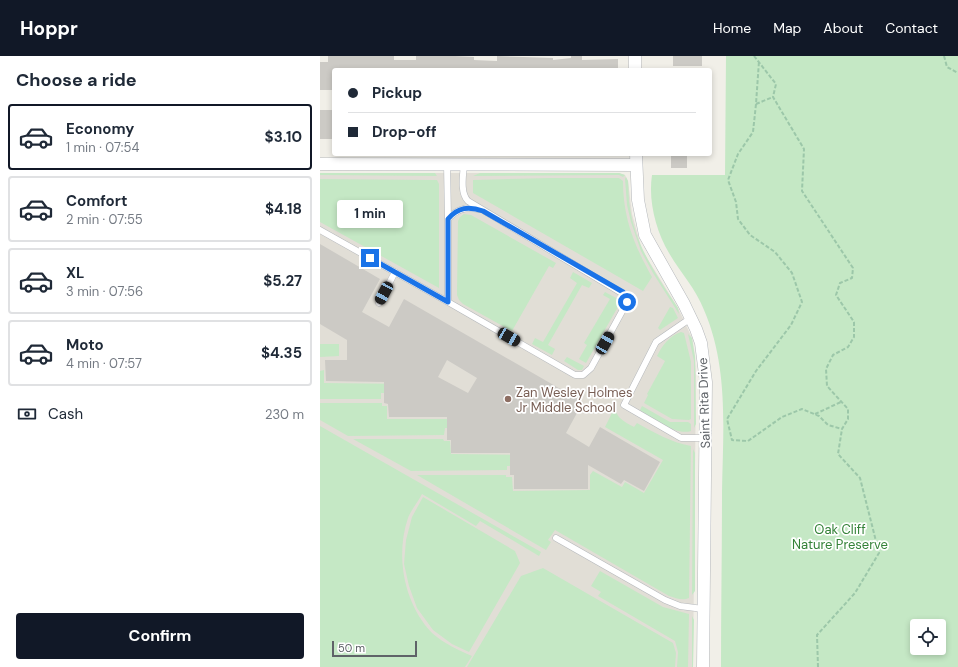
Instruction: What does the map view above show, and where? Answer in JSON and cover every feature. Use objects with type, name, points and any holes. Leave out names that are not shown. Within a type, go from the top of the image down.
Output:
[{"type":"street","points":[[635,56],[635,68]]},
{"type":"street","points":[[320,164],[464,164],[636,160]]},
{"type":"street","name":"Saint Rita Drive","points":[[636,160],[638,200],[645,235],[691,318],[701,343],[706,382],[702,667]]},
{"type":"lane","points":[[447,164],[448,302]]},
{"type":"lane","points":[[320,230],[575,375],[583,375],[591,368],[627,302],[627,298],[623,292],[483,211],[465,198],[464,164]]},
{"type":"lane","points":[[448,219],[460,209],[471,208],[483,211]]},
{"type":"lane","points":[[379,303],[395,272]]},
{"type":"lane","points":[[691,318],[656,342],[624,405],[681,438],[706,438]]},
{"type":"lane","points":[[556,538],[665,600],[680,606],[704,609]]},
{"type":"path","points":[[754,56],[776,84],[773,97],[804,149],[802,191],[853,268],[852,278],[840,283],[836,295],[854,322],[854,337],[848,347],[833,355],[826,369],[827,386],[848,409],[848,419],[842,429],[838,454],[860,478],[879,553],[855,593],[817,635],[818,667]]},
{"type":"path","points":[[944,56],[948,67],[958,73]]},
{"type":"path","points":[[758,61],[753,132],[738,154],[728,180],[736,202],[738,219],[750,235],[775,252],[792,273],[802,302],[792,325],[756,371],[727,419],[732,440],[748,441],[782,417],[802,409],[819,416],[828,425],[842,429]]},
{"type":"path","points":[[756,104],[773,97]]},
{"type":"path","points":[[814,414],[841,402]]},
{"type":"shaded area","name":"Zan Wesley Holmes Jr Middle School","points":[[320,173],[619,173],[625,175],[628,181],[632,214],[642,250],[678,308],[692,338],[695,357],[693,667],[399,667],[320,595]]},
{"type":"green space","name":"Oak Cliff Nature Preserve","points":[[726,56],[958,56],[958,667],[721,667],[723,400],[718,354],[701,302],[673,260],[660,235],[652,205],[652,175],[725,175]]},
{"type":"green space","points":[[320,173],[435,173],[437,176],[320,175]]},
{"type":"green space","points":[[480,173],[619,173],[625,175],[623,177],[619,175],[473,176]]},
{"type":"green space","points":[[626,177],[628,181],[629,201],[633,222],[642,248],[648,261],[678,308],[679,314],[641,251],[627,205]]},
{"type":"green space","points":[[619,178],[623,181],[627,219],[640,254],[652,277],[643,291],[473,193],[473,180]]},
{"type":"green space","points":[[320,179],[437,180],[439,184],[439,288],[320,222]]},
{"type":"green space","points":[[464,214],[471,215],[556,263],[553,268],[549,266],[512,331],[463,304],[459,300],[457,295],[458,221]]},
{"type":"green space","points":[[573,272],[592,283],[589,288],[582,285],[548,345],[555,349],[552,355],[532,344],[535,338],[543,342],[577,283],[570,278]]},
{"type":"green space","points":[[605,292],[618,299],[619,305],[586,363],[579,359],[587,345],[584,343],[610,299],[603,295]]},
{"type":"green space","points":[[670,307],[673,308],[678,318],[660,330],[658,328]]},
{"type":"green space","points":[[681,332],[684,333],[691,362],[691,419],[689,420],[672,419],[644,403],[648,395],[647,394],[665,361],[657,356],[666,342]]},
{"type":"green space","points":[[688,334],[692,338],[695,357],[696,424],[694,428],[694,361]]},
{"type":"green space","points":[[320,344],[339,344],[339,356],[320,357]]},
{"type":"green space","points":[[567,357],[584,366],[582,370],[578,370],[564,361]]},
{"type":"green space","points":[[324,370],[324,383],[408,384],[408,393],[381,393],[381,399],[320,399],[320,371]]},
{"type":"green space","points":[[320,403],[382,403],[382,406],[387,406],[387,419],[471,419],[471,428],[445,428],[444,435],[348,436],[320,420]]},
{"type":"green space","points":[[642,406],[670,422],[688,422],[691,424],[691,431],[685,432],[672,429],[640,410]]},
{"type":"green space","points":[[613,411],[623,421],[634,427],[637,423],[669,440],[691,446],[689,598],[681,599],[669,596],[555,530],[548,540],[551,542],[546,550],[417,475],[506,475],[506,477],[512,477],[513,491],[590,490],[590,475],[593,471],[622,487],[625,482],[644,493],[663,460],[605,427]]},
{"type":"green space","points":[[320,426],[541,552],[539,556],[480,521],[476,526],[422,494],[409,515],[404,533],[402,563],[405,579],[415,608],[422,621],[432,633],[456,649],[472,656],[465,667],[320,667]]},
{"type":"green space","points":[[353,439],[443,439],[444,441],[450,441],[451,454],[534,455],[534,466],[507,466],[507,470],[411,471]]},
{"type":"green space","points":[[693,449],[695,453],[695,591],[692,595]]},
{"type":"green space","points":[[423,497],[515,551],[520,563],[469,652],[452,644],[433,630],[417,608],[409,586],[404,564],[406,540],[412,517]]},
{"type":"green space","points":[[543,568],[673,643],[676,653],[675,667],[467,667],[521,576]]},
{"type":"green space","points":[[600,571],[663,607],[689,614],[688,667],[677,667],[678,652],[675,641],[598,596],[601,592],[591,586]]},
{"type":"green space","points":[[692,616],[694,620],[693,667],[692,667]]},
{"type":"building","points":[[328,56],[394,56],[394,60],[416,60],[416,56],[455,56],[474,57],[474,60],[497,61],[497,56],[553,58],[553,60],[571,58],[571,56],[582,56],[582,60],[618,59],[618,68],[332,68],[332,90],[320,90],[320,62],[328,62]]},
{"type":"building","points":[[673,56],[702,56],[702,66],[673,66]]},
{"type":"building","points":[[320,110],[332,110],[332,139],[320,139]]},
{"type":"building","points":[[671,156],[687,156],[687,168],[671,168]]},
{"type":"building","points":[[320,244],[380,279],[362,312],[389,327],[404,299],[583,402],[566,433],[589,447],[600,427],[660,462],[644,491],[624,480],[621,484],[588,465],[588,489],[514,489],[514,475],[510,475],[510,453],[451,453],[451,440],[447,440],[447,417],[389,417],[388,404],[384,403],[384,382],[326,381],[325,360],[347,360],[347,340],[320,324]],"holes":[[[447,360],[477,378],[468,393],[438,377]]]},
{"type":"place","name":"Zan Wesley Holmes Jr Middle School","points":[[508,399]]},
{"type":"route","points":[[370,258],[448,302],[448,219],[457,210],[465,208],[477,209],[483,211],[623,292],[626,295],[627,302]]}]
